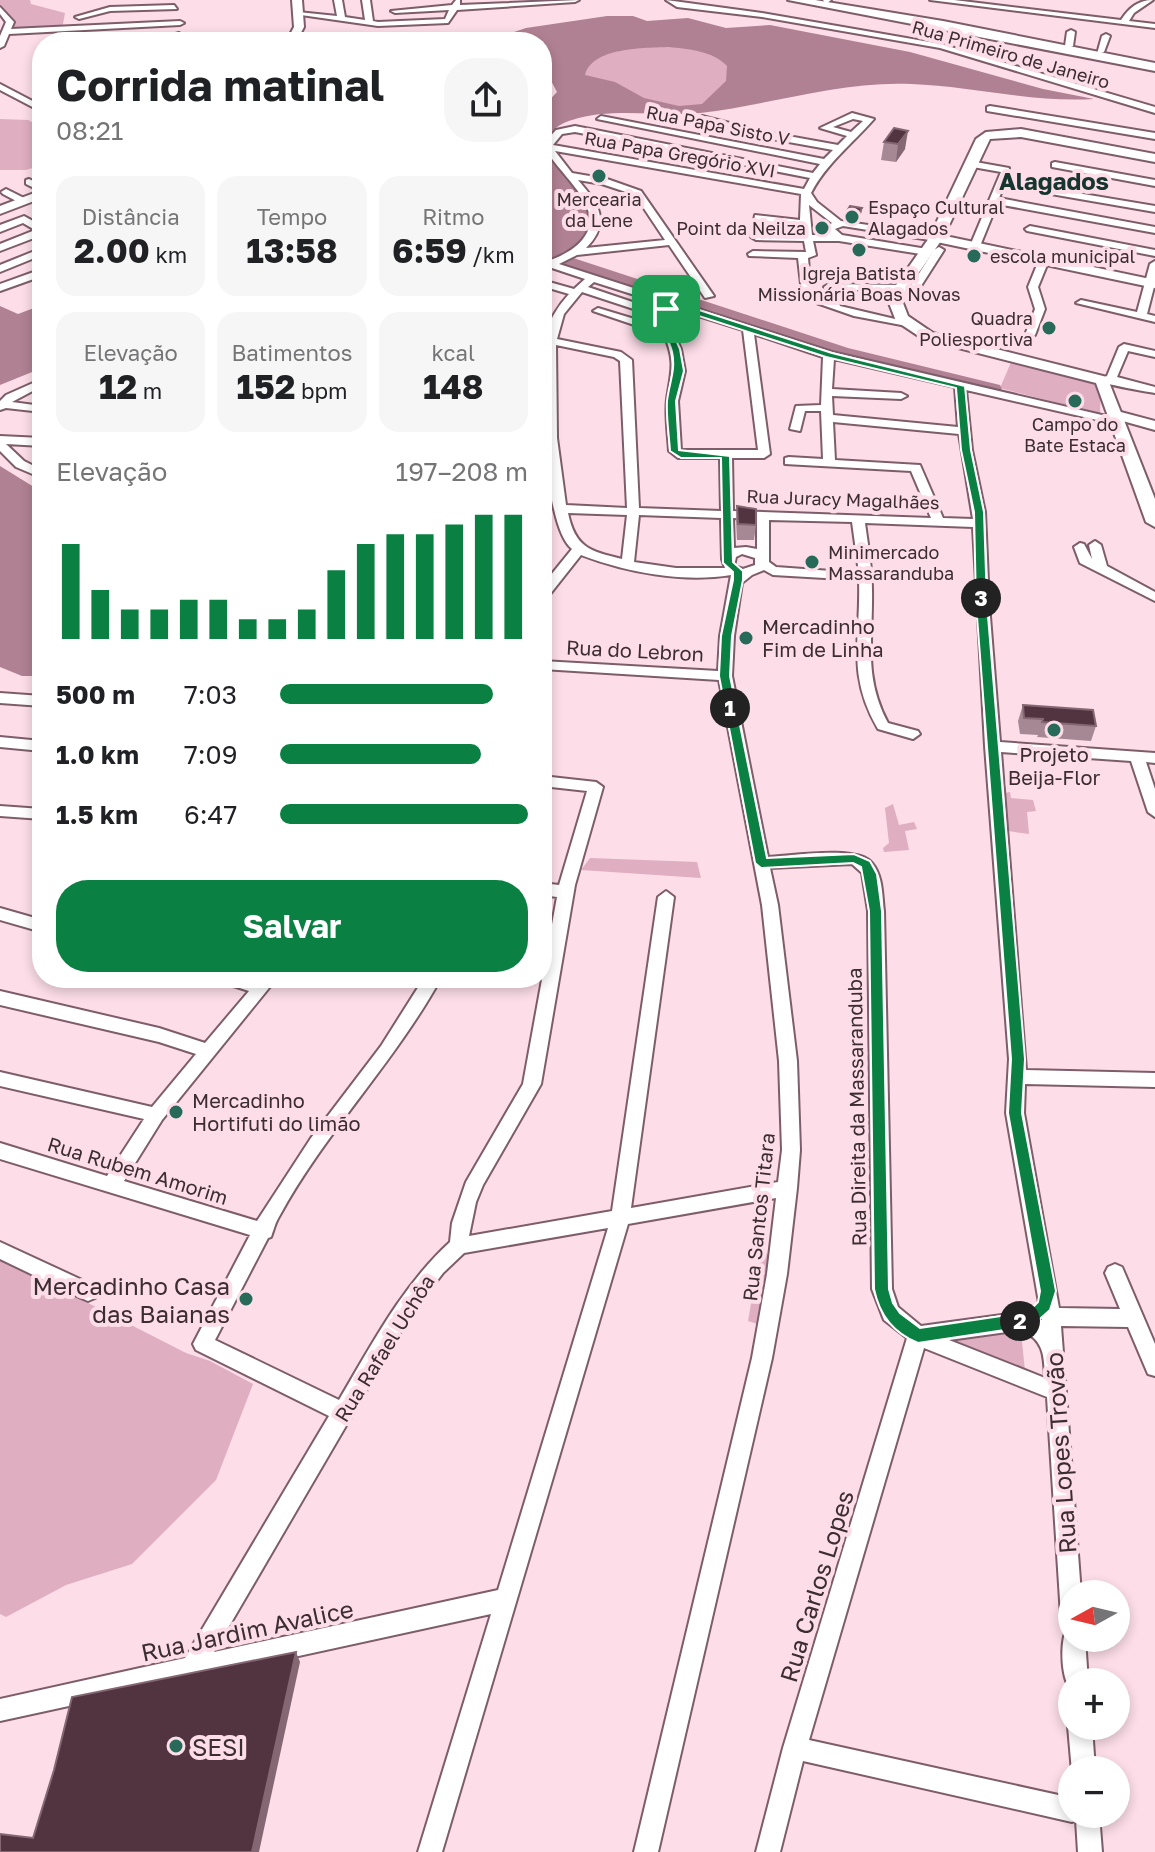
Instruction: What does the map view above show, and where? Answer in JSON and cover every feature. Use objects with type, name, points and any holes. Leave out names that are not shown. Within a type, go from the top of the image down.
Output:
[{"type":"main road","points":[[794,0],[1155,65]]},
{"type":"main road","points":[[823,1],[1155,65]]},
{"type":"main road","points":[[1155,158],[1032,135],[1004,132],[986,136],[970,164],[934,247],[899,287],[895,305],[908,325],[940,341],[1106,379],[1155,522]]},
{"type":"street","points":[[152,27],[176,13],[182,0]]},
{"type":"street","points":[[297,0],[297,32]]},
{"type":"street","points":[[338,0],[341,19]]},
{"type":"street","points":[[366,0],[369,23]]},
{"type":"street","points":[[393,0],[398,24]]},
{"type":"street","points":[[395,11],[456,4],[575,0]]},
{"type":"street","name":"Rua Primeiro de Janeiro","points":[[670,0],[677,5],[762,15],[941,46],[1155,110]]},
{"type":"street","points":[[934,0],[1155,26]]},
{"type":"street","points":[[1124,22],[1131,11],[1149,0]]},
{"type":"street","points":[[298,14],[369,23],[448,21],[456,4]]},
{"type":"street","points":[[0,9],[4,18],[2,38],[32,34]]},
{"type":"street","points":[[48,32],[64,30],[78,20],[119,9],[176,13]]},
{"type":"street","points":[[119,9],[129,12],[127,32]]},
{"type":"street","points":[[78,20],[102,27],[176,13]]},
{"type":"street","points":[[78,20],[93,26],[111,21]]},
{"type":"street","points":[[128,24],[171,27],[174,32]]},
{"type":"street","points":[[102,27],[102,32]]},
{"type":"street","points":[[1069,46],[1071,32]]},
{"type":"street","points":[[1100,52],[1106,36]]},
{"type":"street","points":[[0,87],[32,104]]},
{"type":"street","points":[[990,109],[1155,136]]},
{"type":"street","points":[[753,254],[811,255],[805,218],[807,193],[840,148],[870,119],[852,116],[824,128],[853,135]]},
{"type":"street","name":"Rua Papa Sisto V","points":[[601,119],[828,163]]},
{"type":"street","points":[[702,119],[761,134],[840,148]]},
{"type":"street","points":[[552,137],[562,130],[575,129],[817,177]]},
{"type":"street","name":"Rua Papa Gregório XVI","points":[[552,148],[807,193]]},
{"type":"street","points":[[552,156],[593,206],[597,221],[590,238],[557,260]]},
{"type":"street","points":[[970,164],[1006,170],[972,246]]},
{"type":"street","points":[[1055,165],[1155,183]]},
{"type":"street","points":[[571,176],[604,181],[638,193],[709,296]]},
{"type":"street","points":[[1001,183],[1155,209]]},
{"type":"street","points":[[6,192],[23,201]]},
{"type":"street","points":[[807,193],[821,210],[838,223],[934,247]]},
{"type":"street","points":[[0,210],[32,197]]},
{"type":"street","points":[[993,200],[1155,230]]},
{"type":"street","points":[[821,210],[805,218],[758,217],[756,237],[807,236],[934,247],[972,246],[1152,283]]},
{"type":"street","points":[[0,229],[24,219],[32,224]]},
{"type":"street","points":[[838,223],[830,230],[839,238]]},
{"type":"street","points":[[1030,229],[1155,253]]},
{"type":"street","points":[[0,248],[32,234]]},
{"type":"street","points":[[557,260],[672,242]]},
{"type":"street","points":[[916,286],[934,247]]},
{"type":"street","points":[[0,269],[32,255]]},
{"type":"street","points":[[803,255],[809,295],[818,301],[885,322],[908,325]]},
{"type":"street","points":[[557,260],[593,278],[829,355],[960,386],[1155,426]]},
{"type":"street","points":[[1030,335],[1040,309],[1033,287],[1044,260]]},
{"type":"street","points":[[1141,316],[1155,264]]},
{"type":"street","points":[[0,288],[32,276]]},
{"type":"street","points":[[552,337],[558,315],[593,278]]},
{"type":"street","points":[[552,285],[665,316]]},
{"type":"street","points":[[835,305],[829,287],[899,287]]},
{"type":"street","points":[[668,303],[665,316],[668,333],[676,349],[679,371],[672,401],[675,451],[681,455],[759,456],[765,452],[748,329]]},
{"type":"street","points":[[1081,303],[1155,319]]},
{"type":"street","points":[[598,311],[668,333]]},
{"type":"street","points":[[552,341],[617,354],[626,360],[624,385],[632,453],[633,510],[627,565]]},
{"type":"street","points":[[1155,354],[1124,347],[1106,379],[1155,390]]},
{"type":"street","points":[[829,355],[829,464]]},
{"type":"street","name":"Rua Lopes Trovão","points":[[960,386],[979,523],[992,746],[1018,1059],[1015,1113],[1048,1291],[1069,1580]]},
{"type":"street","points":[[1,405],[32,387]]},
{"type":"street","points":[[827,392],[901,396]]},
{"type":"street","points":[[1,405],[32,408]]},
{"type":"street","points":[[796,429],[800,408],[965,431]]},
{"type":"street","points":[[1118,419],[1155,432]]},
{"type":"street","points":[[552,434],[566,532],[578,550],[627,565],[666,570],[757,570],[764,565],[866,577]]},
{"type":"street","points":[[0,443],[32,442]]},
{"type":"street","points":[[0,443],[20,464],[32,469]]},
{"type":"street","name":"Rua Santos Titara","points":[[646,1852],[762,1358],[788,1188],[791,1121],[777,960],[761,863],[733,756],[725,676],[727,636],[737,570],[726,514],[726,456]]},
{"type":"street","points":[[789,461],[916,468],[938,520]]},
{"type":"street","points":[[552,473],[556,473]]},
{"type":"street","name":"Rua Juracy Magalhães","points":[[561,509],[979,523]]},
{"type":"street","points":[[763,514],[764,565]]},
{"type":"street","points":[[858,518],[866,577],[863,676],[866,693],[883,726],[913,734]]},
{"type":"street","points":[[1088,546],[1101,568],[1155,597]]},
{"type":"street","points":[[552,582],[578,550]]},
{"type":"street","points":[[737,570],[734,553],[746,551],[758,554],[764,565]]},
{"type":"street","name":"Rua do Lebron","points":[[552,666],[725,676]]},
{"type":"street","points":[[0,698],[32,700]]},
{"type":"street","points":[[0,742],[32,745]]},
{"type":"street","points":[[992,746],[1155,758]]},
{"type":"street","points":[[1137,757],[1155,812]]},
{"type":"street","points":[[552,782],[596,787],[566,892],[552,971]]},
{"type":"street","points":[[0,811],[32,811]]},
{"type":"street","name":"Rua Direita da Massaranduba","points":[[761,863],[854,858],[866,864],[871,874],[876,911],[882,1289],[885,1306],[895,1318],[918,1335],[1055,1391]]},
{"type":"street","points":[[552,890],[566,892]]},
{"type":"street","points":[[430,1852],[620,1220],[666,897]]},
{"type":"street","points":[[0,914],[32,923]]},
{"type":"street","points":[[112,1184],[156,1115],[261,988]]},
{"type":"street","points":[[343,1412],[203,1344],[274,1207],[317,1143],[387,1051],[427,988]]},
{"type":"street","points":[[549,988],[532,1084],[524,1104],[469,1193],[462,1211],[459,1246],[788,1188]]},
{"type":"street","points":[[0,998],[159,1035],[209,1051]]},
{"type":"street","points":[[1017,1077],[1155,1080]]},
{"type":"street","points":[[0,1079],[156,1115]]},
{"type":"street","name":"Rua Rubem Amorim","points":[[0,1151],[264,1231]]},
{"type":"street","name":"Rua Rafael Uchôa","points":[[192,1668],[418,1289],[459,1246]]},
{"type":"street","points":[[0,1250],[88,1292]]},
{"type":"street","points":[[1115,1273],[1155,1367]]},
{"type":"street","points":[[918,1335],[1023,1321],[1039,1314],[1048,1291]]},
{"type":"street","points":[[1051,1317],[1134,1318]]},
{"type":"street","points":[[1023,1321],[1041,1330],[1053,1354]]},
{"type":"street","name":"Rua Carlos Lopes","points":[[768,1852],[795,1748],[918,1335]]},
{"type":"street","name":"Rua Jardim Avalice","points":[[0,1710],[504,1600]]},
{"type":"street","points":[[795,1748],[1058,1807]]},
{"type":"street","points":[[1088,1828],[1090,1852]]},
{"type":"shaded area","points":[[0,0],[30,0],[31,4],[65,13],[62,29],[7,32],[11,21],[0,9]]},
{"type":"shaded area","points":[[607,16],[633,16],[647,21],[688,18],[726,28],[770,25],[910,52],[1043,89],[1094,99],[1049,99],[934,85],[884,84],[700,113],[587,116],[562,124],[552,133],[552,97],[557,92],[552,83],[552,32],[514,32]],"holes":[[[669,47],[708,54],[727,66],[726,81],[702,104],[679,106],[644,98],[615,82],[585,75],[590,66],[608,54]]]},
{"type":"shaded area","points":[[650,41],[733,51],[746,103],[634,113],[563,68]]},
{"type":"shaded area","points":[[0,119],[32,122],[32,168],[0,170]]},
{"type":"shaded area","points":[[552,158],[586,202],[592,225],[572,248],[552,256]]},
{"type":"shaded area","points":[[0,306],[18,314],[32,309],[32,372],[0,385]]},
{"type":"shaded area","name":"Campo do Bate Estaca","points":[[1012,360],[1097,380],[1101,385],[1100,414],[1000,388]]},
{"type":"shaded area","points":[[0,466],[32,486],[32,676],[22,676],[0,667]]},
{"type":"shaded area","points":[[1010,792],[1011,798],[1033,800],[1036,811],[1027,812],[1029,834],[1008,831],[999,794]]},
{"type":"shaded area","points":[[893,804],[899,825],[914,822],[917,829],[905,831],[909,850],[884,852],[883,848],[889,843],[885,808]]},
{"type":"shaded area","points":[[590,858],[697,862],[701,878],[581,870]]},
{"type":"shaded area","points":[[760,1252],[786,1259],[772,1329],[748,1321]]},
{"type":"shaded area","points":[[0,1258],[253,1384],[216,1480],[132,1564],[66,1585],[6,1617],[0,1614]]},
{"type":"shaded area","points":[[1021,1332],[1025,1371],[951,1340]]},
{"type":"building","points":[[894,128],[908,131],[898,144],[884,142]]},
{"type":"building","points":[[850,206],[862,208],[857,216],[845,214]]},
{"type":"building","points":[[737,506],[756,509],[756,525],[738,524]]},
{"type":"building","points":[[1023,705],[1093,710],[1096,726],[1024,718]]},
{"type":"building","name":"SESI","points":[[296,1652],[252,1852],[0,1852],[0,1834],[33,1838],[72,1697]]},
{"type":"waterway","points":[[555,257],[842,351],[994,389]]},
{"type":"place","name":"Mercearia da Lene","points":[[599,176]]},
{"type":"place","name":"Espaço Cultural Alagados","points":[[852,217]]},
{"type":"place","name":"Point da Neilza","points":[[822,228]]},
{"type":"place","name":"Igreja Batista Missionária Boas Novas","points":[[859,250]]},
{"type":"place","name":"escola municipal","points":[[974,256]]},
{"type":"place","name":"Quadra Poliesportiva","points":[[1049,328]]},
{"type":"place","name":"Campo do Bate Estaca","points":[[1075,401]]},
{"type":"place","name":"Minimercado Massaranduba","points":[[812,562]]},
{"type":"place","name":"Mercadinho Fim de Linha","points":[[746,638]]},
{"type":"place","name":"Projeto Beija-Flor","points":[[1054,730]]},
{"type":"place","name":"Mercadinho Hortifuti do limão","points":[[176,1112]]},
{"type":"place","name":"Mercadinho Casa das Baianas","points":[[246,1299]]},
{"type":"place","name":"SESI","points":[[176,1746]]},
{"type":"district","name":"Alagados","points":[[1054,180]]},
{"type":"route","points":[[668,303],[829,355],[960,386],[966,450],[979,512],[992,746],[1018,1059],[1015,1113],[1048,1291],[1039,1314],[1032,1318],[918,1335],[895,1318],[885,1306],[882,1289],[876,911],[871,874],[866,864],[854,858],[761,863],[725,676],[732,599],[738,580],[738,571],[728,563],[726,544],[726,456],[681,455],[675,451],[672,401],[679,371],[676,349],[666,327],[666,309],[668,303]]}]
